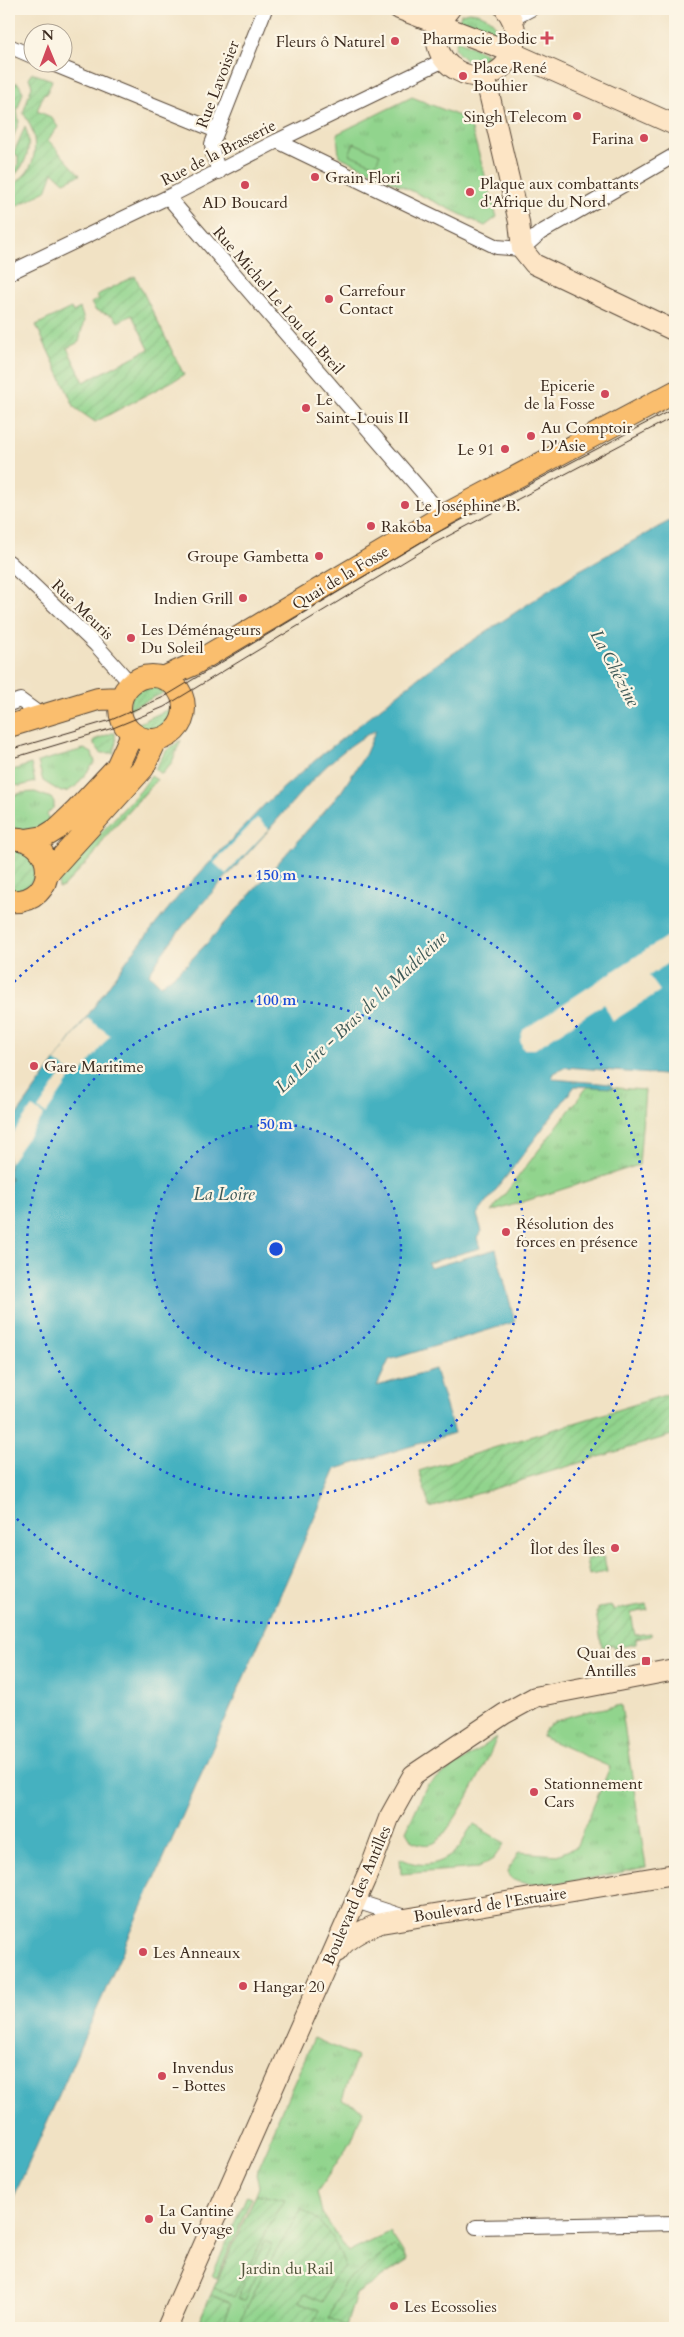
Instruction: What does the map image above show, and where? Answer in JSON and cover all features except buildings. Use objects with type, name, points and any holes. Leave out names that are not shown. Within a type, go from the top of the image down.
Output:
[{"type":"main road","points":[[399,9],[445,16],[512,52],[675,124]]},
{"type":"main road","points":[[445,16],[437,42],[444,60],[452,69],[473,77],[485,76],[502,68],[512,52],[515,32],[508,14]]},
{"type":"main road","points":[[485,76],[519,222],[522,249],[534,264],[675,332]]},
{"type":"main road","name":"Quai de la Fosse","points":[[163,678],[192,664],[443,516],[675,392]]},
{"type":"main road","points":[[9,726],[126,691],[147,676],[163,678],[175,685],[180,693],[184,702],[184,713],[176,730],[166,738],[156,740],[141,739],[132,734],[121,718],[126,691]]},
{"type":"main road","points":[[17,840],[44,837],[57,829],[117,767],[132,734]]},
{"type":"main road","points":[[47,874],[143,768],[156,740]]},
{"type":"main road","points":[[12,903],[29,899],[38,892],[44,884],[47,874],[47,865],[42,853],[34,844],[17,840]]},
{"type":"main road","name":"Boulevard des Antilles","points":[[167,2328],[358,1894],[389,1818],[413,1775],[516,1706],[534,1697],[675,1670]]},
{"type":"main road","name":"Boulevard de l'Estuaire","points":[[324,1971],[341,1946],[361,1930],[381,1922],[675,1874]]},
{"type":"street","name":"Rue Lavoisier","points":[[219,172],[212,154],[212,144],[265,9]]},
{"type":"street","points":[[508,14],[531,9]]},
{"type":"street","points":[[9,46],[22,52]]},
{"type":"street","name":"Rue de la Brasserie","points":[[9,273],[168,197],[276,141],[444,60]]},
{"type":"street","points":[[72,72],[217,131]]},
{"type":"street","points":[[276,141],[497,247],[522,249],[540,234],[675,155]]},
{"type":"street","name":"Rue Michel Le Lou du Breil","points":[[168,197],[443,516]]},
{"type":"street","name":"Rue Meuris","points":[[9,562],[96,645],[126,691]]},
{"type":"street","points":[[9,704],[20,700],[42,716]]},
{"type":"street","points":[[358,1894],[362,1903],[406,1918]]},
{"type":"street","points":[[476,2228],[675,2223]]},
{"type":"green space","points":[[469,12],[484,15],[491,20],[499,33],[497,37],[459,20],[461,14]]},
{"type":"green space","points":[[457,40],[492,56],[490,60],[474,62],[465,59],[455,48]]},
{"type":"green space","points":[[32,73],[52,80],[47,94],[44,93],[37,111],[51,117],[58,127],[48,140],[80,175],[64,182],[53,172],[46,191],[9,210],[9,189],[27,172],[34,155],[33,133],[23,113],[32,86],[29,78]]},
{"type":"green space","points":[[14,83],[18,83],[23,92],[17,111],[19,122],[9,148],[9,97]]},
{"type":"green space","points":[[412,97],[469,120],[497,217],[485,226],[339,156],[337,134]]},
{"type":"green space","points":[[25,127],[28,150],[24,163],[9,180],[9,171],[14,170],[18,165],[18,157],[14,152]]},
{"type":"green space","points":[[354,143],[380,154],[375,165],[349,154]]},
{"type":"green space","points":[[135,276],[184,375],[95,422],[75,408],[36,325],[71,308],[73,312],[80,308],[84,320],[79,342],[67,348],[84,382],[149,349],[132,315],[118,322],[113,316],[95,310],[91,303],[99,299],[97,295]]},
{"type":"green space","points":[[157,685],[168,691],[129,709],[130,700],[134,693],[140,688]]},
{"type":"green space","points":[[175,706],[171,720],[167,726],[161,729],[148,731],[135,725]]},
{"type":"green space","points":[[115,733],[116,742],[114,753],[101,753],[94,744],[94,740]]},
{"type":"green space","points":[[181,740],[172,762],[162,774],[155,769],[166,751]]},
{"type":"green space","points":[[84,749],[92,753],[95,762],[76,786],[68,791],[61,792],[43,781],[38,762]]},
{"type":"green space","points":[[31,764],[35,782],[20,786],[15,785],[11,778],[13,770]]},
{"type":"green space","points":[[151,776],[157,780],[106,836],[93,856],[63,887],[59,888],[58,883],[77,858],[141,790]]},
{"type":"green space","points":[[35,792],[51,798],[54,802],[54,807],[47,814],[49,820],[46,825],[37,830],[9,828],[9,797],[21,793]]},
{"type":"green space","points":[[9,848],[26,850],[35,864],[36,872],[29,887],[9,892]]},
{"type":"green space","points":[[588,1086],[645,1090],[639,1165],[491,1212]]},
{"type":"green space","points":[[675,1392],[675,1434],[430,1508],[419,1471]]},
{"type":"green space","points":[[604,1557],[607,1572],[589,1575],[586,1559]]},
{"type":"green space","points":[[646,1604],[648,1610],[631,1613],[635,1635],[651,1633],[651,1636],[636,1639],[636,1644],[614,1648],[613,1645],[602,1647],[596,1612],[598,1612],[598,1608],[612,1606],[613,1610]]},
{"type":"green space","points":[[621,1705],[646,1867],[570,1882],[528,1884],[514,1880],[507,1872],[519,1852],[557,1855],[576,1847],[610,1767],[542,1737],[545,1730],[552,1724],[575,1715]]},
{"type":"green space","points":[[496,1738],[487,1761],[469,1795],[441,1837],[434,1843],[429,1844],[420,1844],[412,1841],[406,1831],[427,1785]]},
{"type":"green space","points":[[474,1825],[505,1843],[493,1859],[478,1868],[401,1874],[400,1858],[417,1864],[433,1864],[441,1861],[455,1852]]},
{"type":"green space","name":"Jardin du Rail","points":[[314,2038],[357,2057],[342,2099],[363,2110],[351,2142],[317,2192],[322,2213],[348,2252],[390,2232],[408,2260],[356,2294],[345,2328],[196,2328],[256,2194],[259,2186],[256,2174],[270,2142],[268,2141]]},
{"type":"green space","points":[[256,2194],[285,2200],[265,2233],[234,2297],[214,2288]]},
{"type":"green space","points":[[247,2195],[252,2197],[217,2278],[212,2276]]},
{"type":"green space","points":[[302,2208],[329,2233],[345,2267],[334,2276],[323,2301],[304,2293],[300,2302],[319,2310],[311,2328],[237,2328],[265,2270]]},
{"type":"green space","points":[[265,2241],[272,2244],[244,2301],[237,2298]]},
{"type":"green space","points":[[394,2246],[408,2260],[356,2294],[346,2326],[329,2318],[344,2283]]},
{"type":"green space","points":[[211,2295],[231,2303],[220,2328],[196,2328]]},
{"type":"water","name":"La Loire","points":[[675,518],[675,1076],[566,1067],[552,1074],[553,1079],[610,1084],[613,1088],[575,1086],[477,1215],[482,1231],[477,1238],[480,1248],[428,1263],[430,1268],[496,1249],[515,1322],[389,1360],[377,1386],[435,1369],[454,1433],[336,1469],[9,2208],[9,1126],[130,956],[181,893],[266,803],[319,757],[428,670],[578,571]],"holes":[[[376,730],[365,755],[341,792],[186,965],[161,985],[149,974],[186,922],[312,780],[342,752]]]},
{"type":"pier","points":[[257,818],[269,829],[226,874],[214,863]]},
{"type":"pier","points":[[675,931],[675,958],[649,976],[660,991],[613,1021],[604,1004],[535,1049],[523,1049],[520,1040],[523,1030]]},
{"type":"pier","points":[[87,1018],[110,1035],[78,1078],[55,1061]]},
{"type":"pier","points":[[64,1071],[72,1076],[46,1114],[38,1109]]},
{"type":"pier","points":[[32,1107],[44,1115],[9,1164],[9,1139]]},
{"type":"ferry route","points":[[9,1176],[11,1177],[9,1189]]},
{"type":"tram line","points":[[9,750],[111,720],[164,697],[431,536],[675,408]]},
{"type":"tram line","points":[[9,759],[113,728],[164,707],[435,543],[675,416]]},
{"type":"place","name":"Pharmacie Bodic","points":[[547,38]]},
{"type":"place","name":"Fleurs ô Naturel","points":[[395,41]]},
{"type":"place","name":"Place René Bouhier","points":[[463,76]]},
{"type":"place","name":"Singh Telecom","points":[[577,116]]},
{"type":"place","name":"Farina","points":[[644,138]]},
{"type":"place","name":"Grain Flori","points":[[315,177]]},
{"type":"place","name":"AD Boucard","points":[[245,185]]},
{"type":"place","name":"Plaque aux combattants d'Afrique du Nord","points":[[470,192]]},
{"type":"place","name":"Carrefour Contact","points":[[329,299]]},
{"type":"place","name":"Epicerie de la Fosse","points":[[605,394]]},
{"type":"place","name":"Le Saint-Louis II","points":[[306,408]]},
{"type":"place","name":"Au Comptoir D'Asie","points":[[531,436]]},
{"type":"place","name":"Le 91","points":[[505,449]]},
{"type":"place","name":"Le Joséphine B.","points":[[405,505]]},
{"type":"place","name":"Rakoba","points":[[371,526]]},
{"type":"place","name":"Groupe Gambetta","points":[[319,556]]},
{"type":"place","name":"Indien Grill","points":[[243,598]]},
{"type":"place","name":"Les Déménageurs Du Soleil","points":[[131,638]]},
{"type":"place","name":"Gare Maritime","points":[[34,1066]]},
{"type":"place","name":"Résolution des forces en présence","points":[[506,1232]]},
{"type":"place","name":"Îlot des Îles","points":[[615,1548]]},
{"type":"place","name":"Quai des Antilles","points":[[646,1661]]},
{"type":"place","name":"Stationnement Cars","points":[[534,1792]]},
{"type":"place","name":"Les Anneaux","points":[[143,1952]]},
{"type":"place","name":"Hangar 20","points":[[243,1986]]},
{"type":"place","name":"Invendus - Bottes","points":[[162,2076]]},
{"type":"place","name":"La Cantine du Voyage","points":[[149,2219]]},
{"type":"place","name":"Les Ecossolies","points":[[394,2306]]},
{"type":"water label","name":"La Chézine","points":[[615,668]]},
{"type":"water label","name":"La Loire - Bras de la Madeleine","points":[[361,1012]]}]
